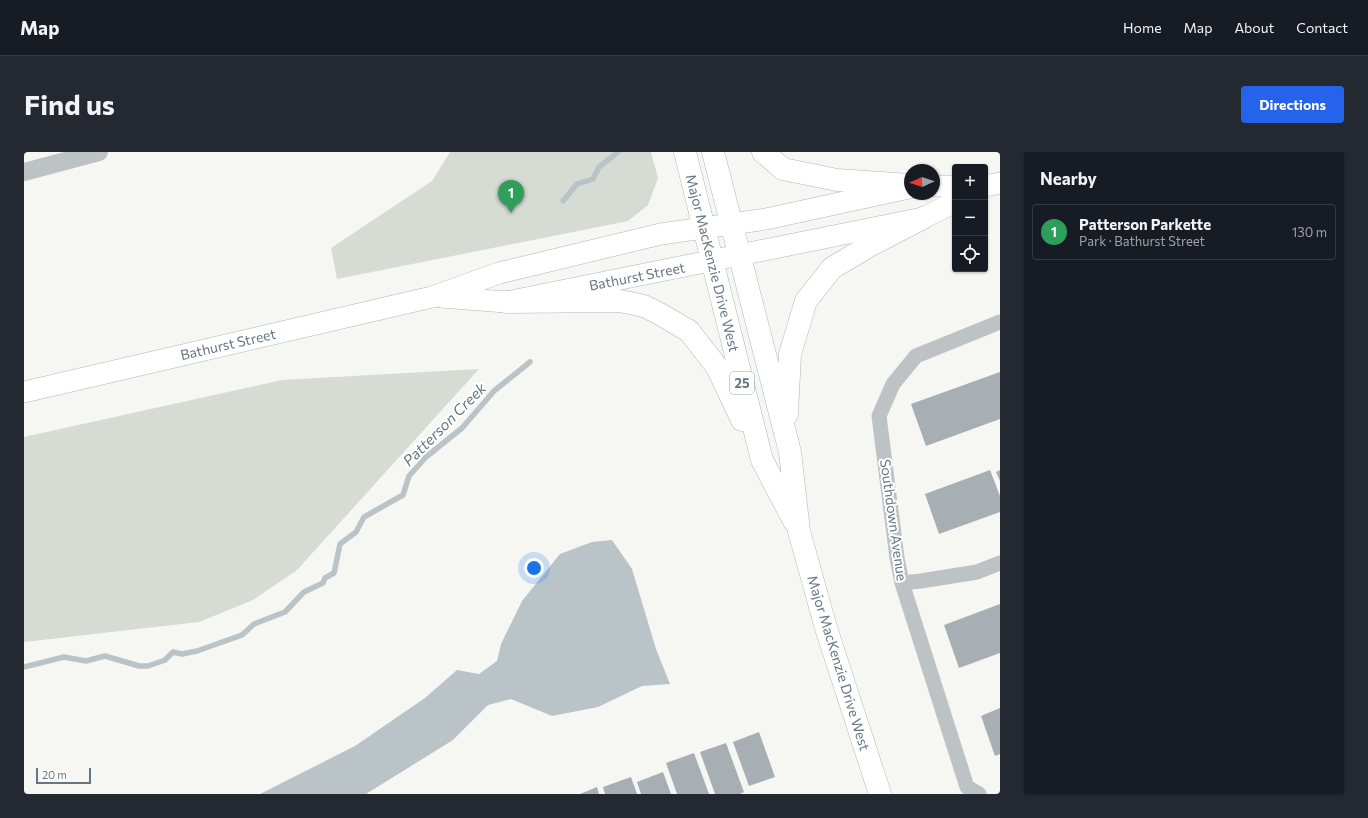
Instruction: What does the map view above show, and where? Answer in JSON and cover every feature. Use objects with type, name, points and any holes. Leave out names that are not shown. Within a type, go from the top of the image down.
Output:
[{"type":"main road","name":"Major MacKenzie Drive West","points":[[685,152],[762,460],[799,531]]},
{"type":"main road","name":"Major MacKenzie Drive West","points":[[713,152],[790,452],[799,531],[826,628],[880,794]]},
{"type":"main road","points":[[763,152],[783,169],[837,180],[904,186]]},
{"type":"main road","points":[[940,186],[952,186]]},
{"type":"main road","name":"Bathurst Street","points":[[24,392],[432,297],[499,273],[661,234],[766,219],[904,188]]},
{"type":"main road","name":"Bathurst Street","points":[[432,297],[506,302],[923,218],[952,204]]},
{"type":"main road","points":[[786,437],[790,354],[806,302],[832,268],[869,246],[923,218]]},
{"type":"main road","points":[[506,302],[620,301],[644,306],[672,320],[689,331],[717,367],[762,460]]},
{"type":"street","points":[[24,172],[99,152]]},
{"type":"street","name":"Southdown Avenue","points":[[979,794],[967,786],[902,583],[897,558],[879,416],[892,384],[916,356],[1000,322]]},
{"type":"street","points":[[902,583],[977,572],[1000,563]]},
{"type":"shaded area","points":[[450,152],[651,152],[658,178],[648,205],[628,221],[337,279],[331,248],[432,181]]},
{"type":"shaded area","points":[[479,369],[297,570],[253,600],[199,622],[24,642],[24,437],[282,380]]},
{"type":"shaded area","points":[[612,540],[632,569],[656,649],[670,684],[642,686],[598,707],[552,716],[511,699],[488,705],[453,740],[366,794],[260,794],[355,746],[425,698],[457,670],[479,674],[497,661],[501,644],[522,601],[560,554],[592,542]]},
{"type":"building","points":[[1000,372],[1000,419],[926,446],[911,404]]},
{"type":"building","points":[[990,470],[1000,496],[1000,512],[939,534],[925,494]]},
{"type":"building","points":[[1000,470],[1000,481],[996,472]]},
{"type":"building","points":[[1000,604],[1000,653],[959,668],[944,625]]},
{"type":"building","points":[[1000,708],[1000,754],[995,756],[981,716]]},
{"type":"building","points":[[759,732],[775,777],[749,786],[733,742]]},
{"type":"building","points":[[726,743],[744,792],[740,794],[715,794],[700,752]]},
{"type":"building","points":[[694,753],[709,794],[677,794],[666,763]]},
{"type":"building","points":[[663,772],[671,794],[641,794],[637,782]]},
{"type":"building","points":[[631,777],[637,794],[605,794],[603,787]]},
{"type":"building","points":[[597,787],[599,794],[580,794]]},
{"type":"waterway","name":"Patterson Creek","points":[[563,201],[577,184],[593,179],[599,167],[618,152]]},
{"type":"waterway","name":"Patterson Creek","points":[[24,667],[64,657],[86,661],[105,656],[139,666],[148,666],[165,660],[173,652],[182,654],[197,651],[242,635],[254,624],[285,612],[304,592],[323,583],[325,578],[334,573],[340,544],[356,532],[364,517],[403,495],[409,476],[426,457],[462,428],[494,391],[530,362]]},
{"type":"place","name":"Patterson Parkette","points":[[511,213]]}]
